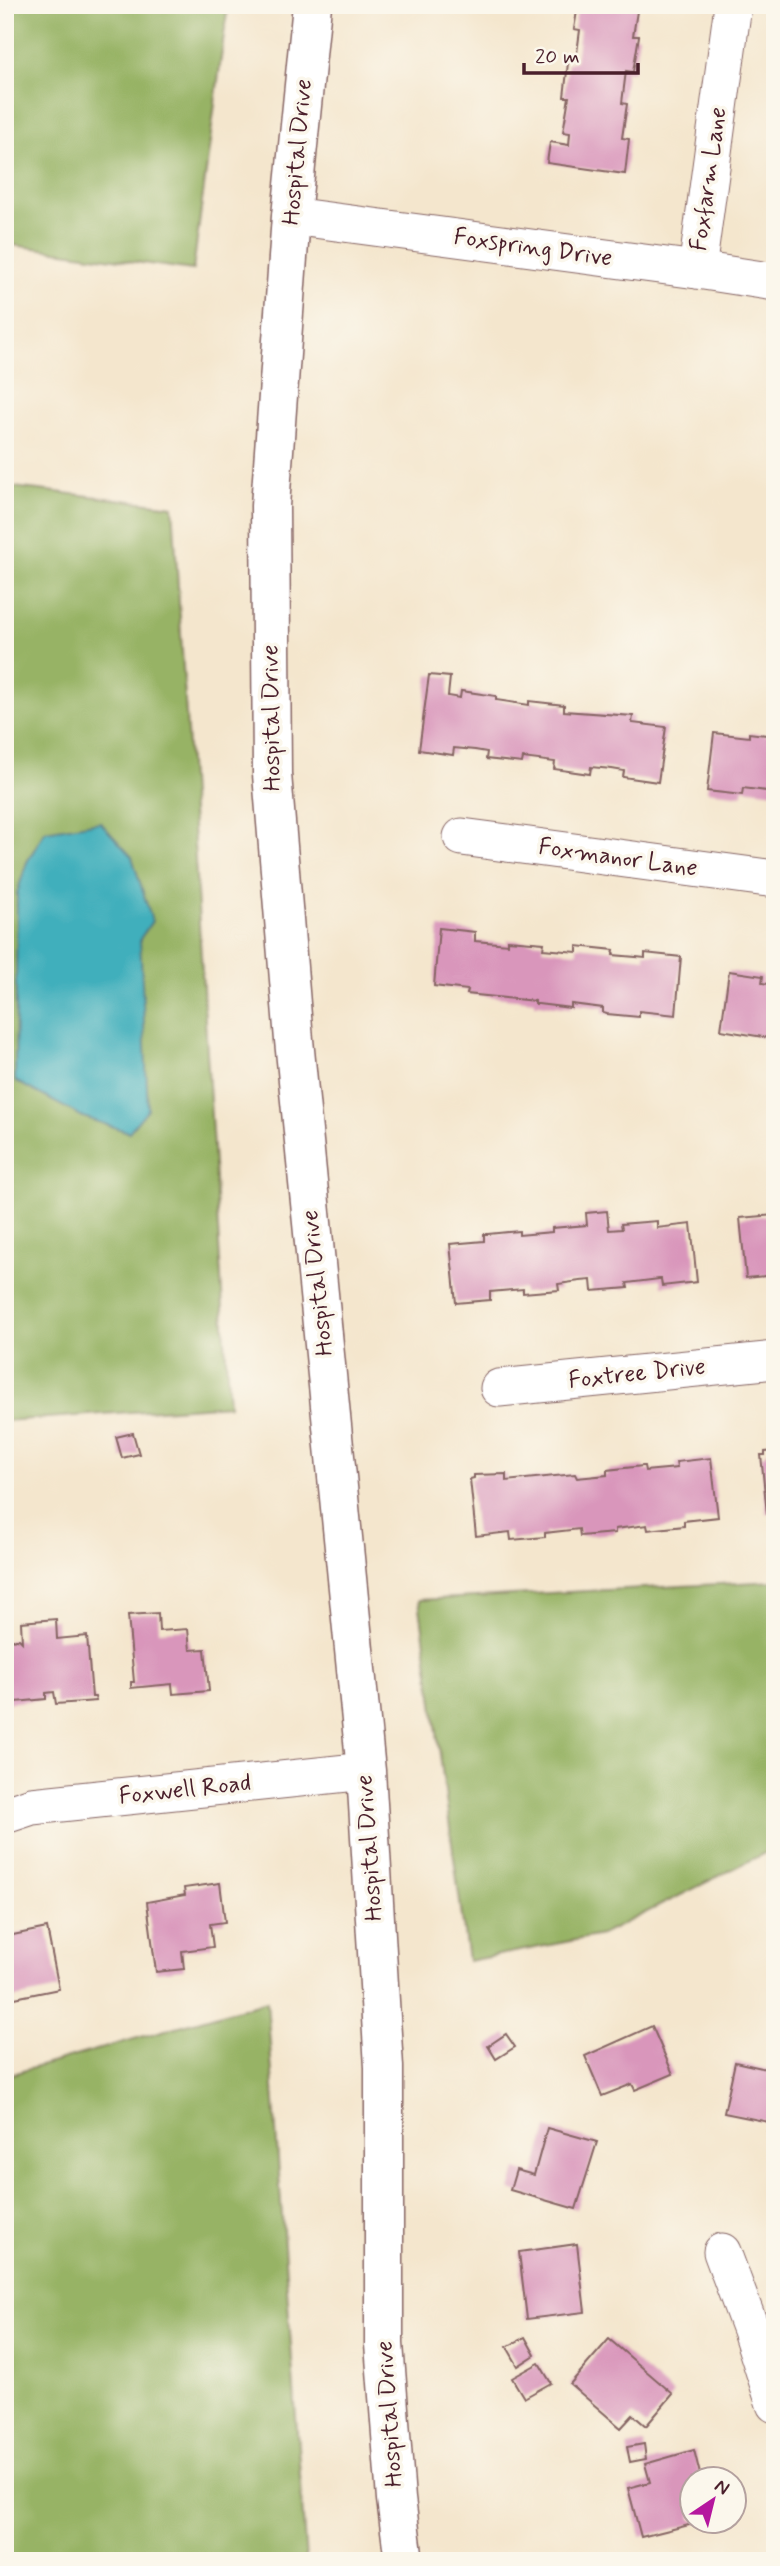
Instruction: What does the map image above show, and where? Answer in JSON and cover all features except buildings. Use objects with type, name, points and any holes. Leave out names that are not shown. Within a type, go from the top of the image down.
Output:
[{"type":"street","name":"Hospital Drive","points":[[312,5],[291,216],[270,506],[272,774],[294,1040],[366,1771],[384,2067],[384,2344],[404,2561]]},
{"type":"street","name":"Foxfarm Lane","points":[[697,270],[733,5]]},
{"type":"street","name":"Foxspring Drive","points":[[291,216],[775,282]]},
{"type":"street","name":"Foxmanor Lane","points":[[462,838],[775,879]]},
{"type":"street","name":"Foxtree Drive","points":[[499,1388],[775,1360]]},
{"type":"street","name":"Foxwell Road","points":[[5,1815],[32,1806],[366,1771]]},
{"type":"street","points":[[722,2252],[775,2404]]},
{"type":"green space","points":[[5,5],[228,5],[193,270],[5,244]]},
{"type":"green space","points":[[5,486],[173,506],[229,1405],[5,1421]]},
{"type":"green space","points":[[775,1581],[775,1848],[601,1935],[468,1961],[419,1600]]},
{"type":"green space","points":[[267,2001],[306,2561],[5,2561],[5,2076]]},
{"type":"water","points":[[100,822],[132,857],[152,921],[140,939],[148,1109],[129,1132],[83,1117],[15,1081],[17,893],[27,862],[45,831]]}]
